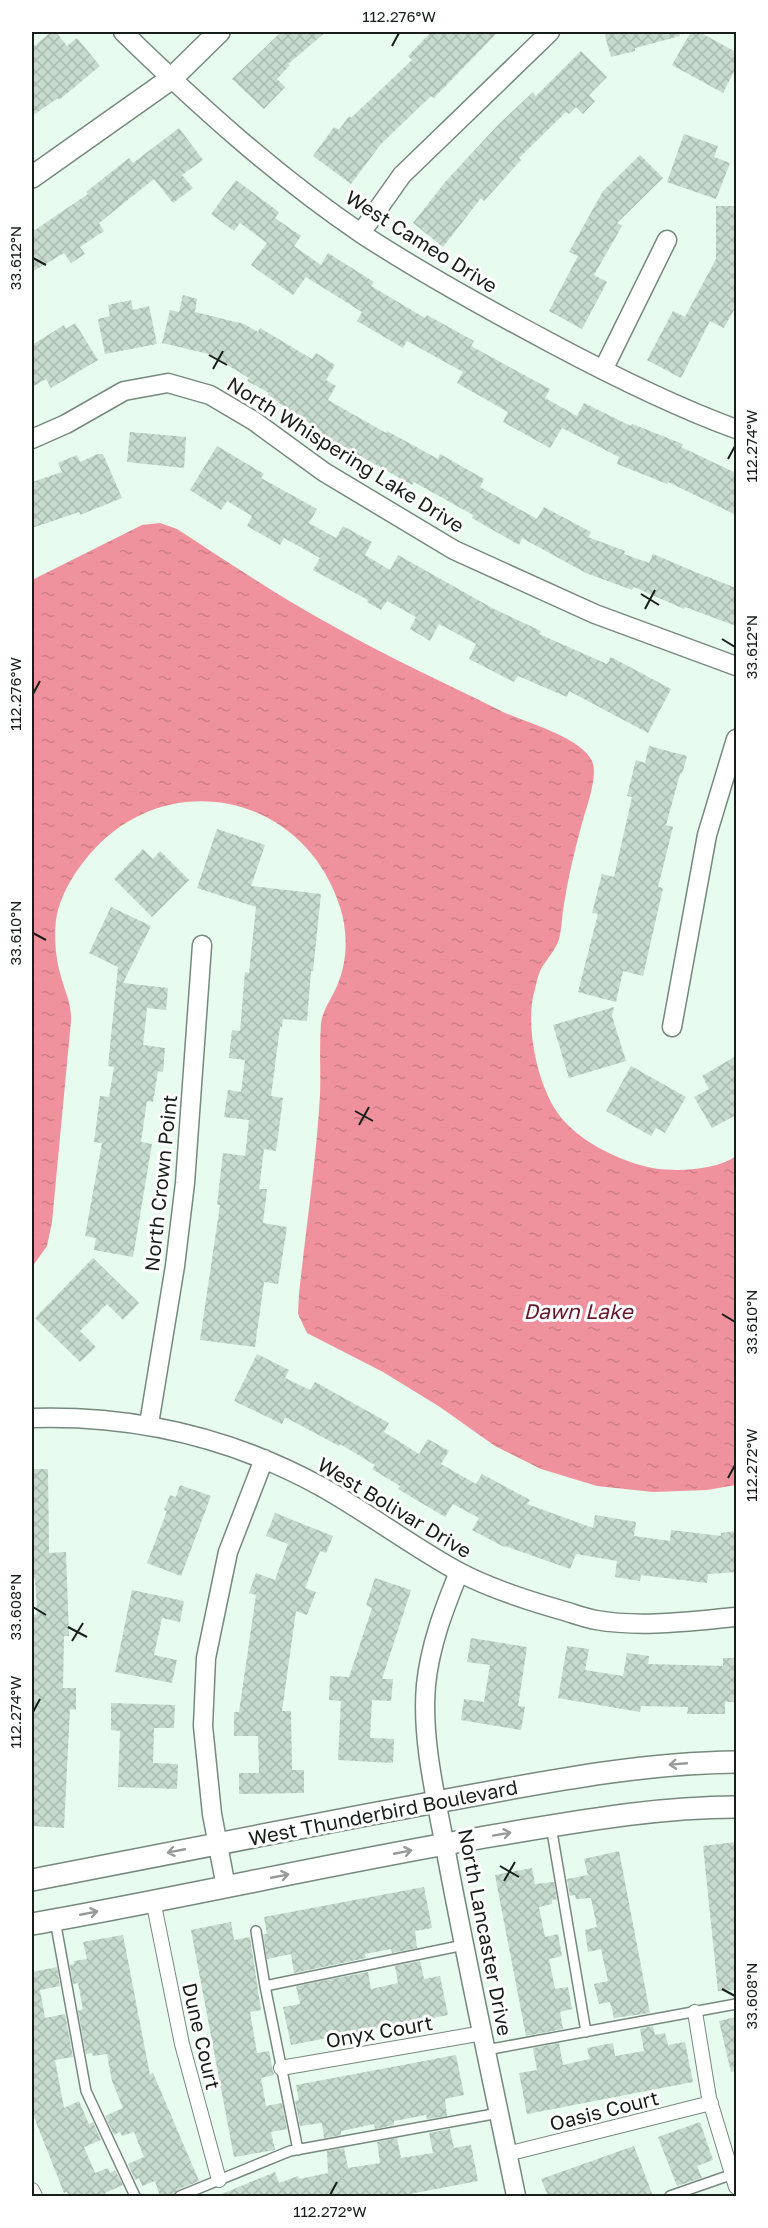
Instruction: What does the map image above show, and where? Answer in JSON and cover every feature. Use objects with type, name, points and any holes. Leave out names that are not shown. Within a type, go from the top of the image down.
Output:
[{"type":"street","name":"West Cameo Drive","points":[[123,32],[244,142],[310,196],[361,233],[439,282],[603,370],[736,429]]},
{"type":"street","points":[[32,177],[172,78],[219,32]]},
{"type":"street","points":[[361,233],[402,175],[550,32]]},
{"type":"street","points":[[603,370],[667,240]]},
{"type":"street","name":"North Whispering Lake Drive","points":[[32,439],[66,424],[124,391],[168,382],[210,395],[254,421],[324,472],[454,550],[595,614],[736,666]]},
{"type":"street","points":[[672,1027],[707,835],[736,739]]},
{"type":"street","name":"North Crown Point","points":[[149,1424],[175,1266],[185,1183],[202,945]]},
{"type":"street","name":"West Bolivar Drive","points":[[32,1418],[69,1417],[149,1424],[202,1437],[264,1459],[320,1486],[459,1572],[496,1589],[596,1620],[647,1623],[736,1617]]},
{"type":"street","points":[[226,1887],[212,1814],[203,1726],[206,1658],[228,1552],[264,1459]]},
{"type":"street","name":"North Lancaster Drive","points":[[459,1572],[442,1613],[431,1651],[426,1687],[425,1727],[464,1945],[516,2196]]},
{"type":"street","name":"West Thunderbird Boulevard","points":[[32,1880],[557,1779],[666,1766],[736,1762]]},
{"type":"street","points":[[32,1924],[445,1844],[551,1826],[653,1811],[736,1807]]},
{"type":"street","name":"Dune Court","points":[[153,1900],[182,2044],[219,2180]]},
{"type":"street","points":[[696,2012],[711,2103],[735,2178]]},
{"type":"street","name":"Onyx Court","points":[[281,2068],[485,2042]]},
{"type":"street","name":"Oasis Court","points":[[507,2154],[711,2103]]},
{"type":"street","points":[[32,2190],[35,2196]]},
{"type":"lane","points":[[551,1826],[586,2032]]},
{"type":"lane","points":[[55,1920],[86,2091],[135,2196]]},
{"type":"lane","points":[[256,1931],[298,2150]]},
{"type":"lane","points":[[265,1986],[464,1945]]},
{"type":"lane","points":[[485,2042],[586,2032],[736,2004]]},
{"type":"lane","points":[[180,2196],[290,2151],[499,2113]]},
{"type":"lane","points":[[670,2196],[735,2178]]},
{"type":"water","name":"Dawn Lake","points":[[160,523],[177,529],[313,615],[501,711],[551,731],[586,752],[592,761],[593,784],[569,875],[559,940],[540,971],[533,997],[531,1027],[536,1062],[548,1095],[564,1121],[580,1136],[619,1158],[650,1168],[689,1170],[715,1165],[736,1156],[736,1485],[707,1490],[653,1492],[597,1486],[541,1469],[495,1446],[440,1407],[383,1372],[307,1333],[298,1314],[320,1096],[321,1024],[323,1014],[341,976],[346,947],[344,926],[340,907],[322,868],[296,838],[265,816],[230,804],[193,801],[156,809],[120,826],[89,855],[63,895],[56,917],[55,942],[58,966],[69,1002],[71,1021],[52,1222],[47,1246],[32,1267],[32,580],[142,525]]},
{"type":"building","points":[[51,32],[56,32],[67,46],[77,38],[100,66],[59,100],[58,98],[32,116],[32,48]]},
{"type":"building","points":[[281,32],[326,32],[288,64],[290,65],[277,79],[285,87],[264,109],[232,79]]},
{"type":"building","points":[[431,32],[498,32],[434,98],[431,96],[381,144],[351,184],[313,156],[334,127],[339,130],[349,116],[351,118],[412,60],[408,56]]},
{"type":"building","points":[[604,32],[679,32],[680,36],[611,57]]},
{"type":"building","points":[[691,32],[699,32],[736,52],[736,68],[723,93],[672,65]]},
{"type":"building","points":[[581,51],[607,77],[589,95],[595,101],[583,114],[576,107],[569,114],[566,112],[519,158],[521,160],[484,201],[481,198],[443,247],[413,223],[446,181],[498,125],[533,92],[536,96]]},
{"type":"building","points":[[179,128],[203,160],[182,175],[193,188],[173,203],[154,179],[99,223],[104,231],[80,247],[85,254],[71,263],[64,253],[32,272],[32,232],[88,194],[86,192],[129,158],[133,163]]},
{"type":"building","points":[[684,134],[718,146],[714,157],[730,163],[716,199],[667,182]]},
{"type":"building","points":[[640,155],[663,178],[617,223],[622,226],[594,275],[607,282],[582,329],[549,311],[578,256],[569,252],[603,191]]},
{"type":"building","points":[[236,180],[279,212],[275,218],[301,236],[294,246],[321,265],[328,253],[374,282],[371,286],[425,318],[427,315],[474,341],[471,346],[550,389],[545,398],[577,416],[584,403],[631,426],[632,424],[683,444],[681,447],[736,473],[736,515],[668,482],[667,484],[617,464],[619,457],[562,428],[550,448],[503,422],[508,412],[457,383],[463,372],[407,341],[403,348],[357,321],[362,312],[306,277],[293,295],[251,265],[267,243],[240,223],[234,231],[211,214]]},
{"type":"building","points":[[716,206],[736,206],[736,306],[724,328],[710,321],[681,378],[647,360],[673,311],[685,317],[716,259]]},
{"type":"building","points":[[183,295],[197,299],[195,312],[244,324],[258,332],[260,328],[312,359],[316,353],[335,365],[326,380],[336,386],[328,400],[386,433],[387,431],[438,459],[440,454],[484,479],[480,487],[537,519],[544,507],[591,532],[588,537],[625,551],[624,554],[649,563],[653,554],[736,588],[736,626],[685,607],[684,609],[634,587],[632,590],[586,573],[522,538],[519,545],[472,518],[473,515],[414,482],[412,485],[318,432],[319,429],[268,395],[269,393],[247,381],[249,378],[209,354],[162,343],[170,310],[179,312]]},
{"type":"building","points":[[131,300],[133,310],[149,306],[157,344],[105,354],[98,319],[110,316],[108,305]]},
{"type":"building","points":[[75,323],[98,360],[51,388],[46,379],[32,387],[32,345],[64,325],[66,329]]},
{"type":"building","points":[[130,432],[186,437],[184,468],[127,462]]},
{"type":"building","points":[[217,446],[264,474],[261,478],[317,509],[309,523],[336,538],[343,526],[372,542],[365,555],[390,570],[398,555],[494,609],[541,631],[539,634],[607,664],[611,657],[671,689],[648,733],[569,691],[567,697],[518,676],[514,682],[469,659],[476,644],[439,624],[430,641],[410,629],[416,617],[387,601],[381,610],[367,602],[368,600],[313,570],[320,558],[284,538],[280,545],[247,526],[252,516],[227,501],[221,510],[190,490]]},
{"type":"building","points":[[103,454],[122,498],[80,515],[79,512],[32,528],[32,482],[62,472],[58,463],[77,455],[80,462]]},
{"type":"building","points":[[649,746],[687,756],[666,825],[673,827],[658,887],[663,888],[643,976],[623,971],[616,1002],[578,992],[598,914],[592,913],[602,874],[614,877],[632,797],[627,796],[636,760],[645,763]]},
{"type":"building","points":[[217,829],[265,845],[251,886],[321,894],[307,1021],[283,1019],[282,1027],[280,1027],[271,1096],[283,1098],[276,1151],[264,1149],[259,1189],[267,1189],[263,1223],[287,1227],[278,1284],[264,1282],[255,1347],[200,1340],[220,1205],[217,1205],[223,1153],[245,1156],[249,1120],[224,1117],[228,1090],[241,1092],[245,1060],[229,1058],[232,1030],[240,1031],[245,972],[249,973],[256,907],[197,888]]},
{"type":"building","points":[[143,849],[153,859],[160,851],[189,880],[152,917],[114,879]]},
{"type":"building","points":[[111,907],[151,926],[123,983],[168,988],[166,1010],[147,1008],[143,1045],[165,1048],[163,1072],[158,1071],[153,1102],[147,1101],[141,1142],[152,1144],[133,1257],[94,1250],[96,1238],[85,1236],[102,1143],[94,1142],[100,1096],[109,1097],[114,1067],[108,1066],[118,967],[89,953]]},
{"type":"building","points":[[614,1007],[612,1016],[626,1061],[569,1078],[553,1025]]},
{"type":"building","points":[[736,1056],[736,1115],[712,1128],[694,1097],[709,1089],[702,1076]]},
{"type":"building","points":[[631,1066],[686,1097],[665,1133],[656,1128],[651,1136],[606,1111]]},
{"type":"building","points":[[93,1258],[139,1303],[123,1320],[107,1304],[80,1331],[96,1347],[80,1362],[35,1318]]},
{"type":"building","points":[[257,1354],[289,1370],[285,1378],[310,1390],[315,1382],[389,1423],[384,1432],[419,1454],[428,1439],[449,1451],[441,1464],[476,1484],[482,1474],[530,1500],[527,1504],[593,1528],[595,1515],[636,1522],[634,1536],[670,1541],[671,1530],[721,1536],[721,1533],[736,1531],[736,1572],[708,1574],[707,1583],[641,1575],[640,1581],[615,1577],[617,1561],[576,1554],[570,1569],[504,1547],[472,1530],[479,1518],[453,1504],[445,1517],[398,1489],[400,1486],[372,1469],[375,1465],[340,1444],[339,1446],[285,1417],[282,1424],[234,1401]]},
{"type":"building","points":[[32,1469],[48,1469],[49,1553],[66,1552],[69,1636],[64,1636],[63,1688],[76,1688],[76,1710],[70,1709],[64,1828],[32,1826],[32,1615],[37,1614],[35,1578],[32,1578]]},
{"type":"building","points":[[180,1485],[211,1496],[181,1576],[147,1563],[167,1511],[164,1510],[170,1495],[176,1497]]},
{"type":"building","points":[[275,1513],[333,1536],[326,1553],[320,1551],[305,1588],[316,1592],[307,1615],[296,1611],[282,1711],[291,1711],[292,1770],[304,1770],[304,1793],[239,1794],[239,1773],[259,1773],[258,1736],[234,1736],[234,1712],[239,1712],[256,1595],[249,1593],[256,1573],[275,1580],[288,1544],[266,1536]]},
{"type":"building","points":[[375,1578],[411,1590],[382,1679],[393,1679],[391,1701],[372,1700],[370,1738],[394,1739],[393,1763],[338,1760],[341,1701],[329,1700],[330,1676],[349,1677],[372,1608],[366,1605]]},
{"type":"building","points":[[132,1590],[184,1601],[180,1622],[162,1618],[154,1655],[177,1660],[172,1683],[115,1672]]},
{"type":"building","points":[[471,1638],[527,1647],[518,1706],[525,1707],[521,1730],[461,1720],[464,1699],[484,1702],[490,1665],[467,1662]]},
{"type":"building","points":[[567,1646],[589,1649],[585,1670],[623,1676],[627,1653],[649,1656],[648,1664],[723,1666],[723,1658],[736,1658],[736,1702],[725,1702],[725,1714],[687,1714],[688,1707],[641,1706],[640,1712],[558,1698]]},
{"type":"building","points":[[111,1703],[175,1705],[174,1728],[154,1728],[153,1763],[178,1764],[177,1789],[118,1787],[120,1731],[111,1730]]},
{"type":"building","points":[[736,1842],[736,1990],[718,1991],[703,1846]]},
{"type":"building","points":[[619,1851],[650,2013],[614,2018],[610,2002],[599,2004],[594,1984],[608,1981],[601,1949],[588,1952],[585,1930],[597,1927],[591,1898],[576,1899],[575,1895],[570,1896],[567,1879],[588,1875],[584,1859]]},
{"type":"building","points":[[532,1868],[535,1884],[554,1882],[557,1899],[552,1900],[552,1904],[539,1907],[545,1937],[558,1934],[562,1956],[549,1959],[555,1989],[568,1987],[572,2009],[560,2012],[563,2029],[526,2036],[495,1875]]},
{"type":"building","points":[[424,1887],[432,1928],[415,1931],[417,1948],[392,1953],[391,1949],[365,1954],[366,1958],[294,1973],[291,1954],[267,1959],[263,1934],[267,1934],[264,1917]]},
{"type":"building","points":[[231,1922],[234,1940],[250,1937],[261,2010],[250,2012],[257,2053],[269,2051],[274,2075],[261,2078],[266,2106],[282,2103],[287,2129],[271,2132],[275,2150],[234,2157],[191,1930]]},
{"type":"building","points":[[123,1935],[150,2075],[153,2073],[199,2181],[177,2190],[173,2196],[160,2196],[155,2181],[142,2186],[139,2178],[135,2180],[128,2164],[144,2157],[134,2132],[122,2136],[120,2132],[114,2135],[105,2116],[123,2108],[112,2081],[107,2054],[93,2056],[92,2053],[86,2054],[78,2011],[83,2009],[78,1983],[73,1984],[70,1965],[74,1964],[74,1961],[87,1959],[83,1942]]},
{"type":"building","points":[[420,1961],[424,1979],[440,1976],[448,2015],[291,2045],[283,2007],[300,2004],[296,1986],[368,1972],[371,1989],[398,1983],[395,1966]]},
{"type":"building","points":[[57,1967],[60,1986],[40,1990],[45,2018],[65,2014],[73,2057],[55,2060],[64,2108],[79,2101],[89,2124],[93,2122],[101,2140],[84,2147],[95,2173],[108,2168],[110,2173],[115,2170],[123,2185],[105,2193],[106,2196],[69,2196],[67,2192],[64,2193],[32,2112],[32,1972]]},
{"type":"building","points":[[736,2017],[736,2071],[731,2072],[719,2021]]},
{"type":"building","points":[[653,2026],[655,2035],[665,2033],[668,2045],[685,2042],[693,2082],[527,2114],[519,2073],[537,2070],[533,2048],[559,2043],[563,2065],[590,2059],[587,2048],[613,2043],[615,2056],[644,2051],[640,2029]]},
{"type":"building","points":[[456,2055],[464,2095],[445,2099],[447,2116],[427,2119],[426,2115],[394,2121],[394,2125],[375,2129],[374,2124],[341,2131],[341,2135],[324,2138],[322,2123],[300,2126],[295,2101],[299,2100],[296,2085]]},
{"type":"building","points":[[700,2122],[713,2160],[697,2166],[702,2178],[677,2186],[658,2137]]},
{"type":"building","points":[[450,2129],[454,2148],[471,2145],[478,2181],[399,2196],[217,2196],[275,2172],[279,2183],[298,2176],[299,2179],[328,2173],[327,2151],[344,2148],[348,2168],[380,2163],[377,2142],[397,2138],[401,2158],[433,2153],[429,2133]]},
{"type":"building","points":[[634,2146],[653,2196],[548,2196],[541,2179]]}]
